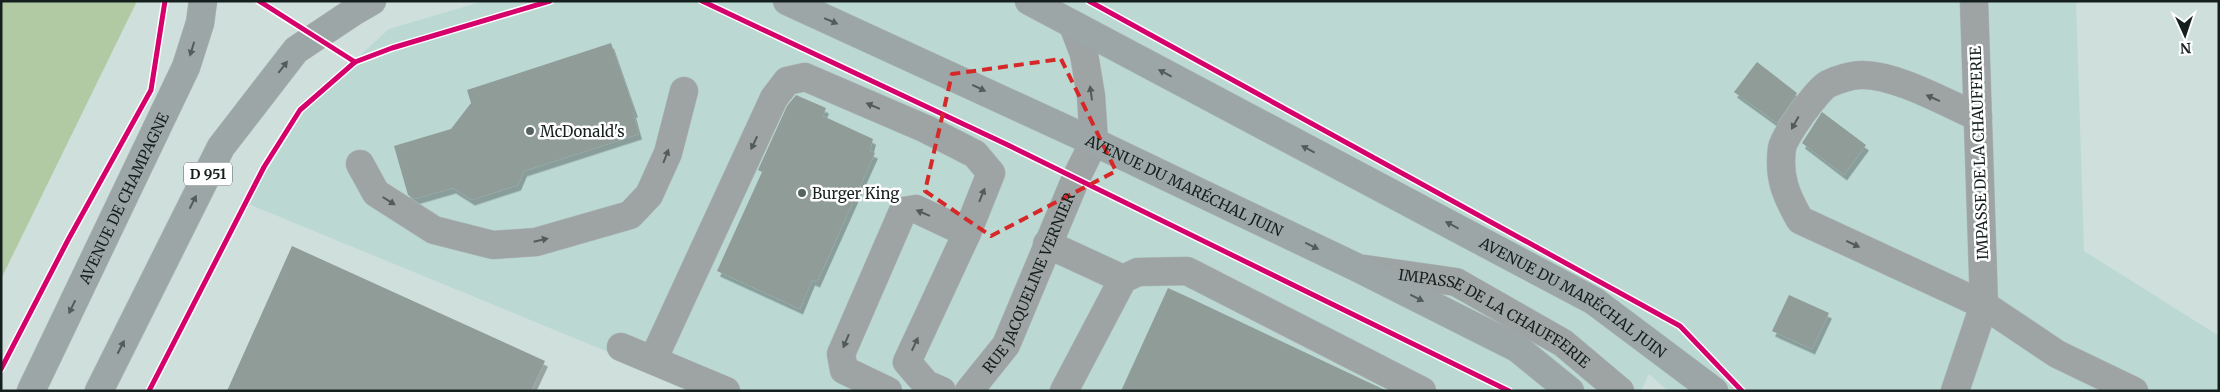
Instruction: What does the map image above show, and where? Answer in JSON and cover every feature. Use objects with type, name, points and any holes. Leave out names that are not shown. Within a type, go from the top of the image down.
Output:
[{"type":"main road","name":"AVENUE DE CHAMPAGNE","points":[[31,391],[186,67],[200,23],[202,1]]},
{"type":"main road","name":"D 951","points":[[99,391],[221,147],[296,50],[317,38],[352,12],[372,1]]},
{"type":"main road","name":"AVENUE DU MARÉCHAL JUIN","points":[[786,1],[1094,142],[1358,268],[1517,348],[1570,391]]},
{"type":"main road","name":"AVENUE DU MARÉCHAL JUIN","points":[[1029,1],[1594,301],[1714,391]]},
{"type":"street","name":"IMPASSE DE LA CHAUFFERIE","points":[[1956,391],[1984,305],[1974,1]]},
{"type":"street","name":"RUE JACQUELINE VERNIER","points":[[969,391],[1006,345],[1048,244],[1094,142],[1092,96],[1084,54],[1073,25]]},
{"type":"street","points":[[1978,117],[1890,79],[1860,74],[1827,84],[1801,114],[1782,146],[1782,172],[1785,194],[1800,220],[1984,305],[2057,354],[2134,391]]},
{"type":"street","points":[[653,360],[774,98],[787,81],[805,77],[926,129],[975,154],[991,173],[967,233],[907,362],[926,384],[942,391]]},
{"type":"street","points":[[360,164],[376,193],[434,230],[493,245],[536,242],[630,215],[649,195],[668,153],[684,91]]},
{"type":"street","points":[[888,391],[844,370],[841,354],[903,211],[916,209],[967,233]]},
{"type":"street","points":[[1048,244],[1123,278]]},
{"type":"street","name":"IMPASSE DE LA CHAUFFERIE","points":[[1358,268],[1456,282],[1563,343],[1620,391]]},
{"type":"street","points":[[1064,391],[1123,278],[1138,272],[1187,271],[1422,391]]},
{"type":"street","points":[[621,347],[726,391]]},
{"type":"highlighted area","points":[[1061,59],[1116,171],[991,236],[925,191],[952,74]]},
{"type":"shaded area","points":[[484,1],[2076,1],[2084,251],[2219,336],[2219,391],[1668,391],[1649,374],[1641,391],[703,391],[246,203],[300,110],[389,29]]},
{"type":"green space","points":[[1,1],[137,1],[1,279]]},
{"type":"building","name":"McDonald's","points":[[611,43],[635,112],[633,112],[639,134],[524,171],[518,185],[472,200],[453,188],[415,199],[408,195],[394,146],[451,129],[471,103],[467,90]]},
{"type":"building","points":[[1757,62],[1797,93],[1777,123],[1734,92]]},
{"type":"building","name":"Burger King","points":[[796,95],[826,108],[823,116],[873,139],[870,151],[875,153],[817,282],[812,280],[800,309],[717,271],[762,172],[758,170],[787,106]]},
{"type":"building","points":[[1822,112],[1866,145],[1844,175],[1802,143]]},
{"type":"building","points":[[292,246],[545,361],[531,391],[227,391]]},
{"type":"building","points":[[1168,288],[1190,298],[1387,391],[1121,391]]},
{"type":"building","points":[[1789,295],[1829,313],[1812,349],[1772,331]]},
{"type":"cycle path","points":[[1,369],[68,240],[151,90],[165,1]]},
{"type":"cycle path","points":[[259,1],[355,62]]},
{"type":"cycle path","points":[[149,391],[264,167],[300,110],[355,62],[392,48],[550,1]]},
{"type":"cycle path","points":[[702,1],[1010,146],[1509,391]]},
{"type":"cycle path","points":[[1089,1],[1680,326],[1742,391]]},
{"type":"place","name":"McDonald's","points":[[530,131]]},
{"type":"place","name":"Burger King","points":[[802,193]]}]
